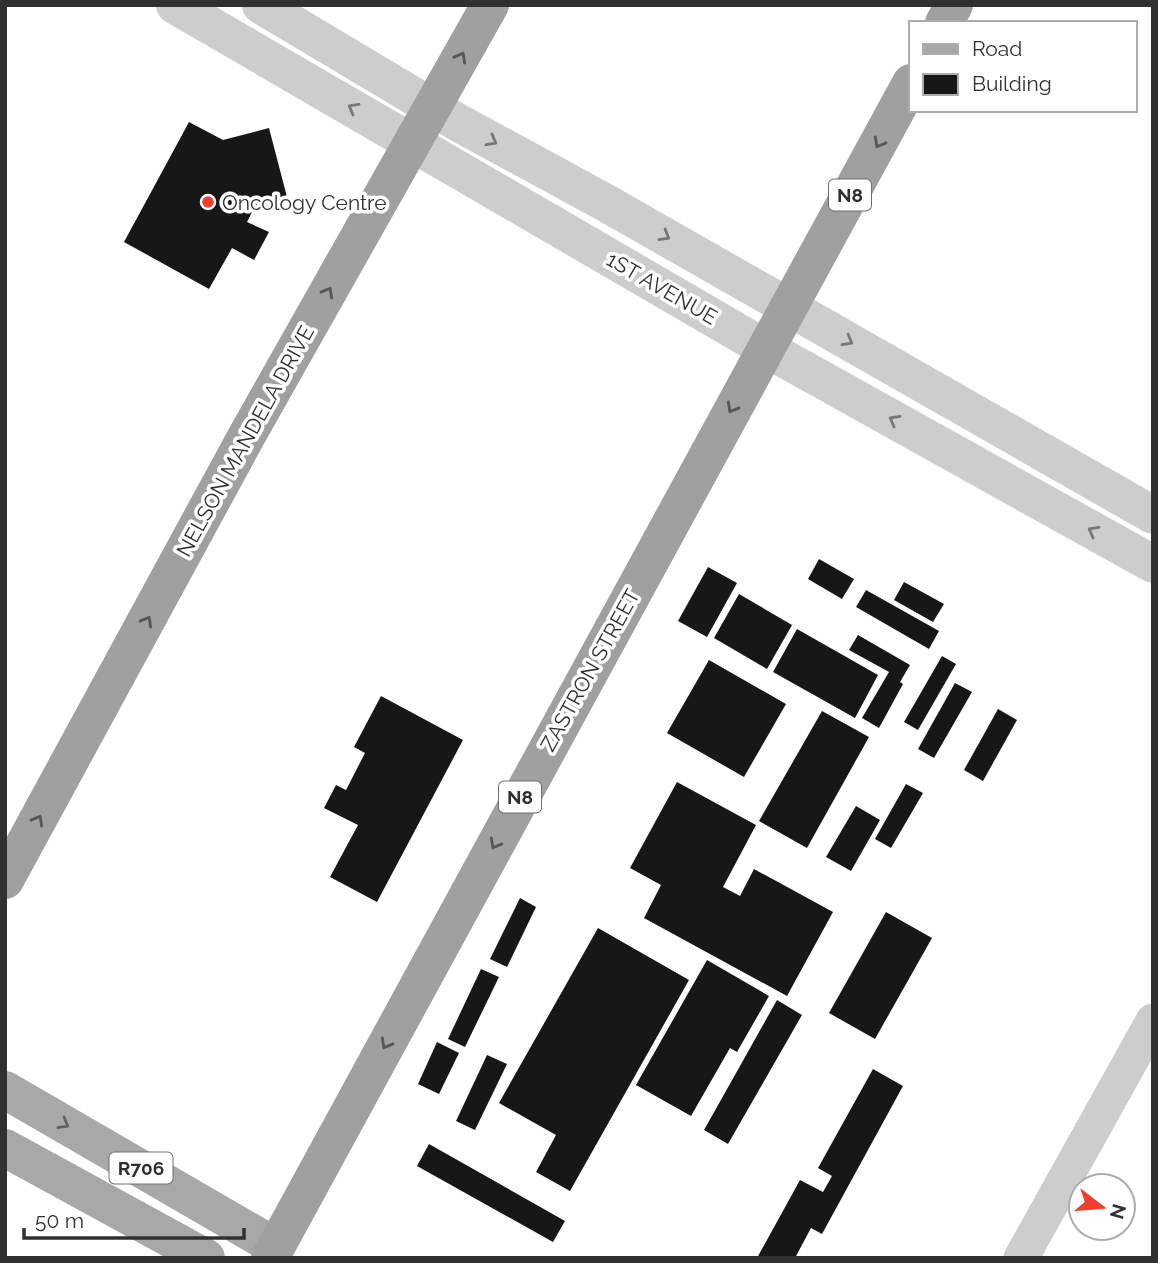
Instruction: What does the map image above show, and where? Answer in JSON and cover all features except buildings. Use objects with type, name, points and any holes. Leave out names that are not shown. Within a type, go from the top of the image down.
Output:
[{"type":"highway","name":"NELSON MANDELA DRIVE","points":[[5,880],[246,438],[490,5]]},
{"type":"highway","points":[[945,21],[954,5]]},
{"type":"highway","name":"ZASTRON STREET","points":[[277,1254],[765,348],[909,87]]},
{"type":"main road","name":"R706","points":[[5,1090],[277,1254]]},
{"type":"main road","name":"R706","points":[[5,1148],[206,1258]]},
{"type":"street","name":"1ST AVENUE","points":[[175,5],[765,348],[1153,564]]},
{"type":"street","points":[[261,5],[433,108],[1153,515]]},
{"type":"street","points":[[1021,1255],[1153,1021]]},
{"type":"place","name":"Oncology Centre","points":[[208,202]]}]
